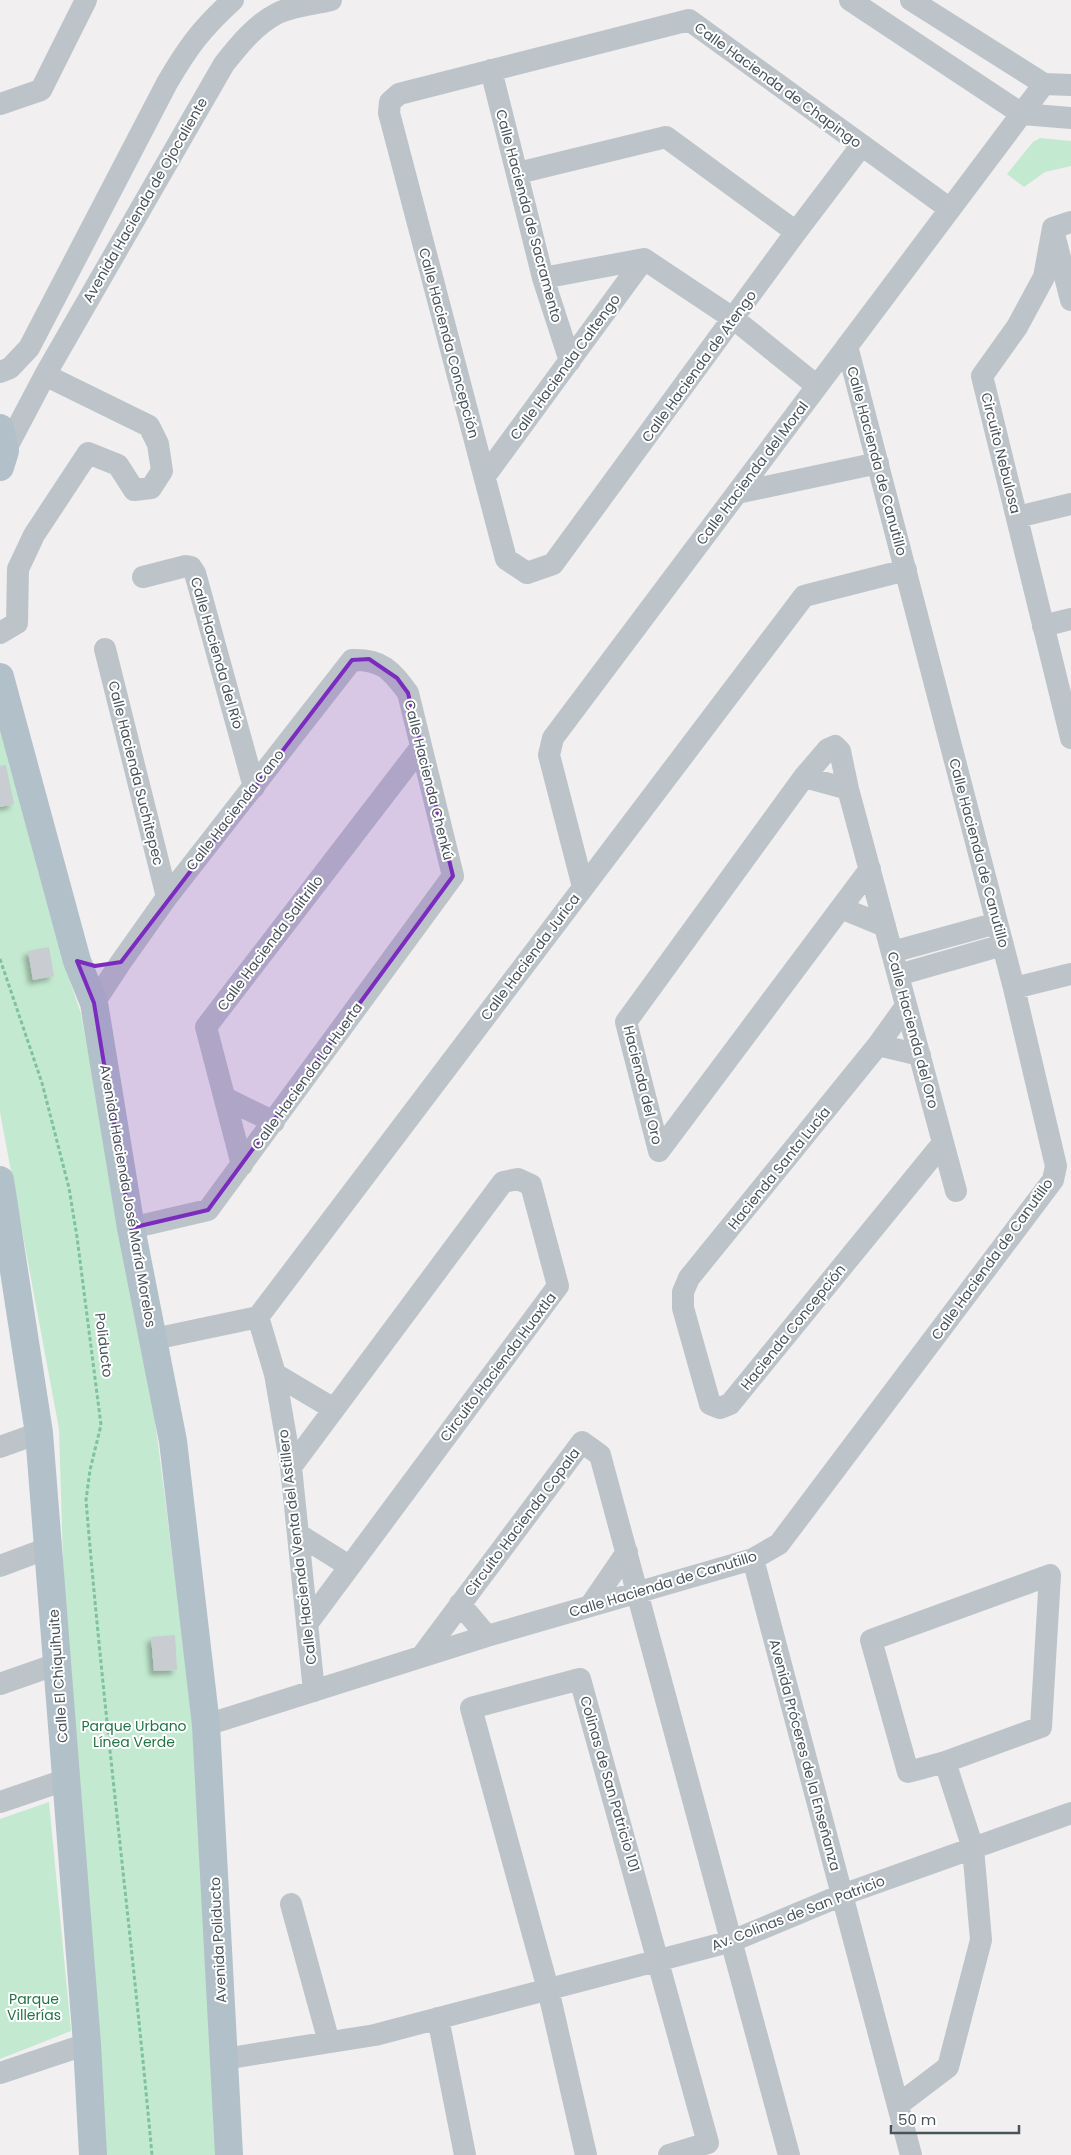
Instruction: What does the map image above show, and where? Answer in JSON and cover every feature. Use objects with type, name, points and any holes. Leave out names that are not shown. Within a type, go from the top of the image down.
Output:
[{"type":"main road","name":"Avenida Hacienda José María Morelos","points":[[0,677],[77,961],[94,1003],[131,1228],[173,1441],[206,1726]]},
{"type":"main road","name":"Calle El Chiquihuite","points":[[1,1194],[39,1433],[87,2044],[92,2155]]},
{"type":"main road","name":"Avenida Poliducto","points":[[206,1726],[230,2155]]},
{"type":"street","points":[[0,104],[41,90],[86,0]]},
{"type":"street","points":[[0,372],[10,368],[29,348],[162,92],[187,49],[206,25],[233,0]]},
{"type":"street","name":"Avenida Hacienda de Ojocaliente","points":[[2,448],[224,64],[239,45],[258,27],[279,13],[331,0]]},
{"type":"street","points":[[850,0],[1022,114],[1071,118]]},
{"type":"street","points":[[911,0],[1044,84],[1071,85]]},
{"type":"street","name":"Calle Hacienda de Chapingo","points":[[390,102],[398,94],[689,20],[950,209]]},
{"type":"street","name":"Calle Hacienda de Sacramento","points":[[491,70],[543,278],[570,361]]},
{"type":"street","name":"Calle Hacienda del Moral","points":[[583,888],[549,755],[553,738],[1044,84]]},
{"type":"street","name":"Calle Hacienda Concepción","points":[[390,102],[389,113],[506,559],[527,573]]},
{"type":"street","points":[[518,173],[666,137],[796,232]]},
{"type":"street","name":"Calle Hacienda de Atengo","points":[[527,573],[553,564],[862,145]]},
{"type":"street","points":[[1062,225],[1071,300]]},
{"type":"street","name":"Circuito Nebulosa","points":[[1062,225],[1049,239],[1049,255],[1044,277],[1017,327],[982,376],[1071,738]]},
{"type":"street","points":[[543,278],[644,259],[734,319],[817,386]]},
{"type":"street","name":"Calle Hacienda Caltengo","points":[[485,476],[644,259]]},
{"type":"street","name":"Calle Hacienda de Canutillo","points":[[206,1726],[487,1636],[753,1559],[779,1544],[1053,1180],[1056,1166],[1014,988],[847,346]]},
{"type":"street","points":[[0,634],[17,623],[18,569],[34,535],[88,453],[118,465],[134,490],[152,488],[162,471],[158,444],[149,426],[44,375]]},
{"type":"street","points":[[737,493],[878,463]]},
{"type":"street","points":[[1017,517],[1071,504]]},
{"type":"street","name":"Calle Hacienda del Río","points":[[143,577],[186,566],[195,573],[254,787]]},
{"type":"street","name":"Calle Hacienda Jurica","points":[[258,1317],[804,596],[906,570]]},
{"type":"street","points":[[1044,626],[1071,619]]},
{"type":"street","name":"Calle Hacienda Suchitepec","points":[[105,649],[167,896]]},
{"type":"street","name":"Calle Hacienda Chenkú","points":[[352,660],[369,659],[385,667],[397,678],[408,693],[452,876]]},
{"type":"street","name":"Calle Hacienda Cano","points":[[94,1003],[120,962],[167,896],[352,660]]},
{"type":"street","name":"Hacienda del Oro","points":[[835,746],[840,751],[848,789],[870,869],[658,1151],[626,1022],[804,777],[828,749],[835,746]]},
{"type":"street","name":"Calle Hacienda Salitrillo","points":[[242,1165],[206,1027],[421,747]]},
{"type":"street","points":[[804,777],[848,789]]},
{"type":"street","name":"Calle Hacienda del Oro","points":[[870,869],[956,1191]]},
{"type":"street","name":"Calle Hacienda La Huerta","points":[[131,1228],[208,1210],[452,876]]},
{"type":"street","points":[[841,908],[885,926]]},
{"type":"street","points":[[892,952],[997,923]]},
{"type":"street","points":[[898,975],[1003,945]]},
{"type":"street","points":[[77,961],[95,966],[120,962]]},
{"type":"street","points":[[1014,988],[1071,974]]},
{"type":"street","name":"Hacienda Santa Lucía","points":[[683,1292],[690,1278],[878,1046],[906,1006]]},
{"type":"street","points":[[878,1046],[920,1055]]},
{"type":"street","points":[[225,1098],[274,1122]]},
{"type":"street","name":"Hacienda Concepción","points":[[683,1292],[683,1308],[710,1404],[720,1408],[730,1404],[943,1143]]},
{"type":"street","name":"Circuito Hacienda Huaxtla","points":[[291,1467],[503,1182],[518,1179],[531,1185],[558,1286],[307,1624]]},
{"type":"street","points":[[154,1339],[258,1317]]},
{"type":"street","name":"Calle Hacienda Venta del Astillero","points":[[258,1317],[275,1374],[291,1467],[314,1691]]},
{"type":"street","points":[[275,1374],[334,1409]]},
{"type":"street","points":[[0,1447],[39,1433]]},
{"type":"street","name":"Circuito Hacienda Copala","points":[[421,1657],[582,1442],[600,1455],[638,1591]]},
{"type":"street","points":[[298,1534],[349,1566]]},
{"type":"street","points":[[0,1566],[48,1548]]},
{"type":"street","points":[[590,1606],[627,1552]]},
{"type":"street","name":"Avenida Próceres de la Enseñanza","points":[[753,1559],[911,2155]]},
{"type":"street","points":[[1050,1575],[1041,1727],[945,1762],[908,1772],[871,1640],[1050,1575]]},
{"type":"street","points":[[638,1591],[789,2155]]},
{"type":"street","name":"Circuito Hacienda Copala","points":[[460,1604],[487,1636]]},
{"type":"street","points":[[0,1684],[57,1664]]},
{"type":"street","name":"Colinas de San Patricio 101","points":[[548,1989],[471,1708],[580,1679],[659,1960]]},
{"type":"street","points":[[898,2105],[948,2067],[981,1940],[973,1848],[945,1762]]},
{"type":"street","points":[[0,1802],[65,1780]]},
{"type":"street","name":"Av. Colinas de San Patricio","points":[[224,2059],[375,2035],[732,1941],[842,1895],[1071,1813]]},
{"type":"street","points":[[291,1904],[329,2042]]},
{"type":"street","points":[[659,1960],[708,2143],[669,2155]]},
{"type":"street","points":[[548,1989],[586,2155]]},
{"type":"street","points":[[438,2018],[465,2155]]},
{"type":"street","points":[[0,2073],[87,2044]]},
{"type":"path","name":"Poliducto","points":[[0,959],[42,1083],[69,1188],[90,1325],[102,1425],[90,1470],[86,1500],[108,1742],[152,2155]]},
{"type":"highlighted area","points":[[369,659],[397,678],[408,693],[453,876],[208,1210],[131,1228],[94,1003],[77,961],[95,966],[121,962],[352,660]]},
{"type":"green space","points":[[1040,138],[1071,141],[1071,166],[1045,172],[1024,187],[1007,174],[1033,142]]},
{"type":"green space","name":"Parque Urbano Línea Verde","points":[[0,708],[64,963],[81,1014],[151,1389],[194,1726],[221,2155],[103,2155],[66,1661],[59,1429],[0,1112]]},
{"type":"green space","name":"Parque Villerías","points":[[49,1802],[71,2031],[0,2059],[0,1819]]},
{"type":"building","points":[[6,765],[14,804],[0,807],[0,766]]},
{"type":"building","points":[[49,947],[54,976],[33,980],[28,951]]},
{"type":"building","points":[[175,1635],[177,1670],[154,1671],[151,1637]]}]
